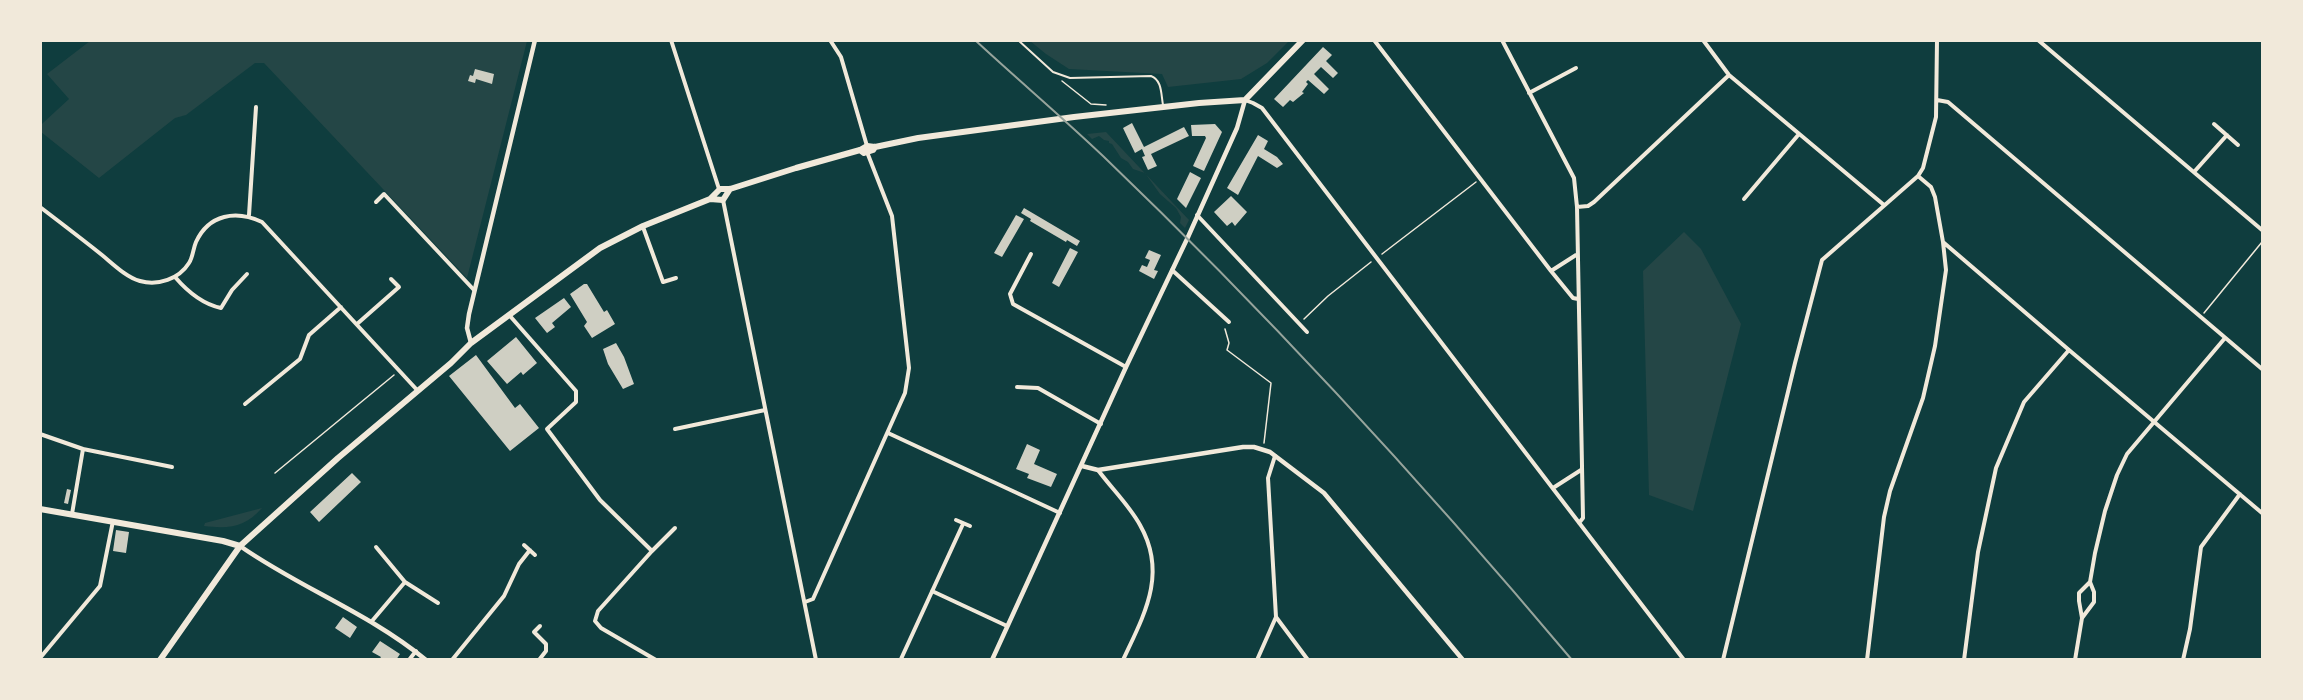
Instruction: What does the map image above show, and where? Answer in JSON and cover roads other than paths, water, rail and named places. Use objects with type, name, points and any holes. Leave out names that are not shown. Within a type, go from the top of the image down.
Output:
[{"type":"main road","points":[[160,660],[240,546],[338,458],[419,392],[471,343],[600,248],[643,226],[710,199],[720,189],[730,189],[796,168],[864,150],[873,150],[875,147],[918,138],[1074,117],[1245,100],[1303,40]]},
{"type":"main road","points":[[710,199],[723,200],[730,189]]},
{"type":"main road","points":[[40,509],[224,540],[240,546]]},
{"type":"street","points":[[471,343],[467,328],[474,290],[535,40]]},
{"type":"street","points":[[671,40],[720,189]]},
{"type":"street","points":[[805,602],[813,599],[888,433],[905,393],[909,368],[892,216],[864,150],[841,57],[830,40]]},
{"type":"street","points":[[1374,40],[1479,180],[1573,298],[1578,299]]},
{"type":"street","points":[[1502,40],[1574,178],[1577,207],[1583,518],[1580,523]]},
{"type":"street","points":[[1703,40],[1729,75],[1884,205]]},
{"type":"street","points":[[1723,660],[1822,260],[1918,176],[1923,168],[1937,100],[1937,40]]},
{"type":"street","points":[[2038,40],[2262,230]]},
{"type":"street","points":[[1529,93],[1576,68]]},
{"type":"street","points":[[1577,207],[1588,206],[1594,202],[1729,75]]},
{"type":"street","points":[[992,660],[1238,128],[1245,100],[1254,102],[1262,108],[1684,660]]},
{"type":"street","points":[[1937,100],[1948,102],[2262,369]]},
{"type":"street","points":[[249,215],[256,107]]},
{"type":"street","points":[[2214,124],[2238,145]]},
{"type":"street","points":[[1744,199],[1799,134]]},
{"type":"street","points":[[2194,172],[2227,135]]},
{"type":"street","points":[[1867,660],[1884,517],[1890,491],[1923,398],[1935,346],[1946,270],[1935,197],[1931,187],[1918,176]]},
{"type":"street","points":[[376,202],[384,194],[474,290]]},
{"type":"street","points":[[723,200],[816,660]]},
{"type":"street","points":[[40,207],[132,278],[151,283],[164,282],[175,277],[188,265],[195,244],[208,225],[223,216],[249,215],[262,222],[419,392]]},
{"type":"street","points":[[1197,214],[1307,332]]},
{"type":"street","points":[[643,226],[663,282],[676,278]]},
{"type":"street","points":[[1943,242],[2262,513]]},
{"type":"street","points":[[1031,254],[1010,294],[1013,304],[1126,367]]},
{"type":"street","points":[[1551,271],[1577,255]]},
{"type":"street","points":[[1171,270],[1229,322]]},
{"type":"street","points":[[175,277],[194,295],[212,306],[221,308],[232,290],[247,274]]},
{"type":"street","points":[[357,324],[399,287],[391,279]]},
{"type":"street","points":[[245,404],[300,359],[309,335],[341,307]]},
{"type":"street","points":[[510,316],[576,391],[576,402],[547,429],[600,500],[652,551]]},
{"type":"street","points":[[2075,660],[2082,618],[2079,593],[2090,582],[2105,511],[2116,475],[2127,454],[2225,339]]},
{"type":"street","points":[[1964,660],[1978,552],[1996,468],[2024,402],[2069,350]]},
{"type":"street","points":[[1017,387],[1038,388],[1101,424]]},
{"type":"street","points":[[675,429],[765,410]]},
{"type":"street","points":[[888,433],[1060,513]]},
{"type":"street","points":[[40,434],[83,449],[172,467]]},
{"type":"street","points":[[1082,466],[1098,470],[1243,447],[1263,450],[1275,456],[1324,493],[1464,660]]},
{"type":"street","points":[[72,514],[83,449]]},
{"type":"street","points":[[1257,660],[1276,617],[1268,478],[1275,456]]},
{"type":"street","points":[[1553,488],[1582,469]]},
{"type":"street","points":[[1098,470],[1141,526],[1150,549],[1153,575],[1152,593],[1149,605],[1123,660]]},
{"type":"street","points":[[2183,660],[2190,629],[2201,547],[2240,494]]},
{"type":"street","points":[[956,520],[970,526]]},
{"type":"street","points":[[40,658],[100,586],[113,521]]},
{"type":"street","points":[[901,659],[963,524]]},
{"type":"street","points":[[656,660],[601,628],[595,621],[598,611],[675,528]]},
{"type":"street","points":[[524,544],[535,555]]},
{"type":"street","points":[[240,546],[267,564],[372,621],[426,660]]},
{"type":"street","points":[[376,547],[405,582],[438,603]]},
{"type":"street","points":[[452,660],[504,596],[520,562],[530,550]]},
{"type":"street","points":[[372,621],[405,582]]},
{"type":"street","points":[[2082,618],[2094,602],[2094,592],[2090,582]]},
{"type":"street","points":[[932,591],[1007,626]]},
{"type":"street","points":[[1276,617],[1308,660]]},
{"type":"street","points":[[539,660],[546,651],[546,644],[534,632],[540,626]]},
{"type":"street","points":[[409,660],[416,651]]},
{"type":"lane","points":[[1018,40],[1053,72],[1070,78],[1151,76],[1156,78],[1159,81],[1164,108]]},
{"type":"railway","points":[[975,40],[1103,156],[1285,338],[1402,465],[1572,660]]}]
